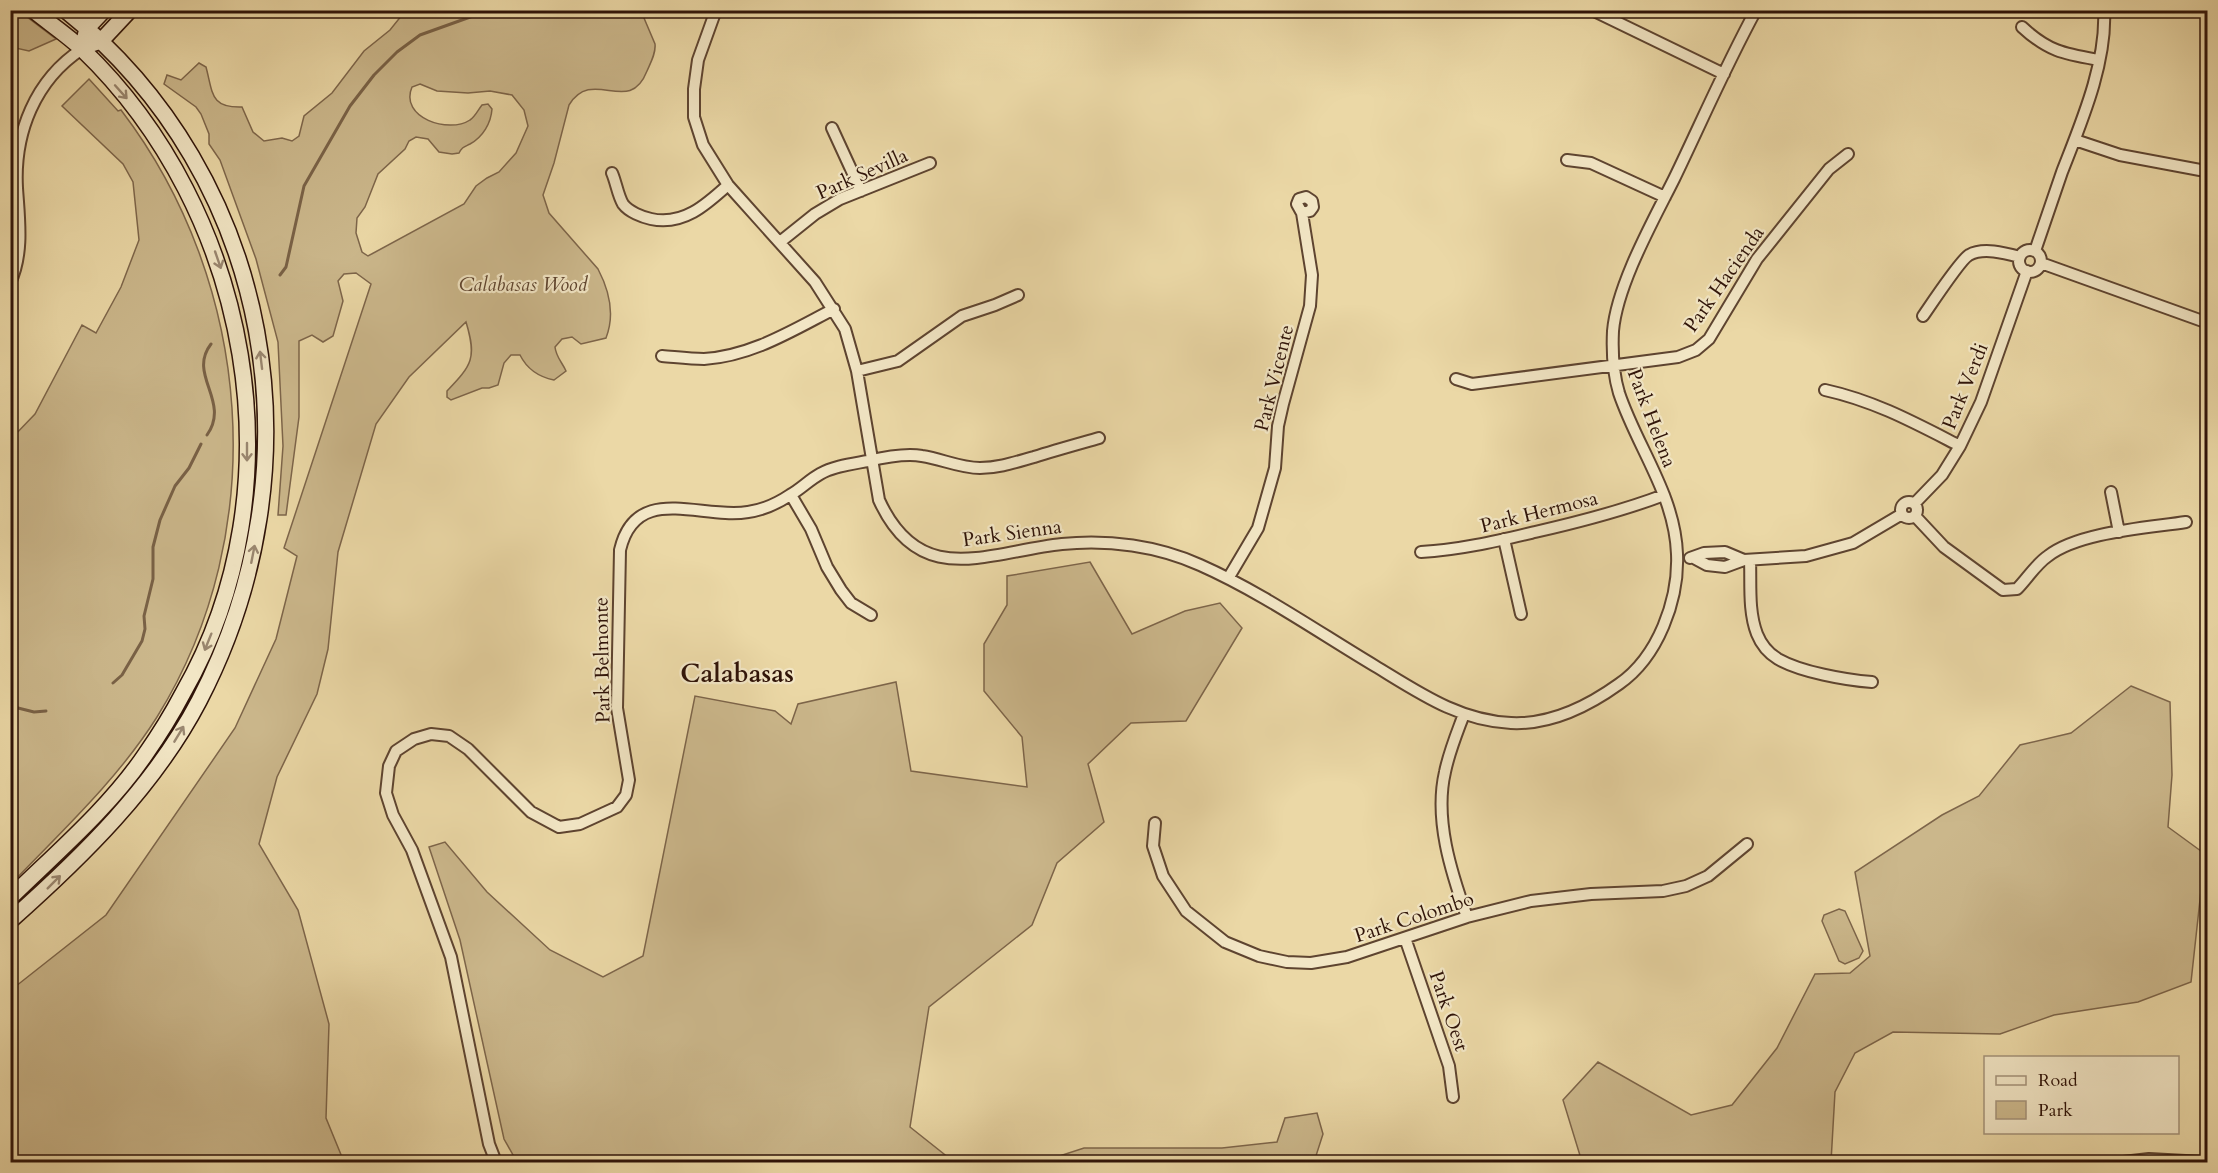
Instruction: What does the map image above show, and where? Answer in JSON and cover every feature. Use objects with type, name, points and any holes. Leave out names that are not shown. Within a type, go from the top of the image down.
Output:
[{"type":"street","points":[[10,898],[96,814],[144,756],[184,692],[206,646],[232,569],[242,516],[247,467],[246,395],[241,357],[227,291],[217,258],[198,213],[168,156],[127,100],[82,49],[33,10]]},
{"type":"street","points":[[10,921],[46,889],[116,817],[160,765],[198,703],[223,651],[252,560],[265,471],[266,414],[261,353],[246,284],[234,246],[204,180],[185,146],[145,88],[101,40],[65,10]]},
{"type":"street","points":[[82,49],[87,28],[104,10]]},
{"type":"street","points":[[10,283],[15,274],[20,238],[17,164],[22,132],[35,99],[49,77],[69,58],[101,40],[130,10]]},
{"type":"street","name":"Park Sienna","points":[[716,10],[698,60],[694,89],[694,117],[703,145],[728,185],[815,282],[845,329],[857,371],[870,460],[879,500],[888,519],[899,534],[914,546],[930,554],[949,559],[973,560],[1062,544],[1114,544],[1150,549],[1189,560],[1229,578],[1436,703],[1485,721],[1536,722]]},
{"type":"street","points":[[1592,10],[1724,74]]},
{"type":"street","name":"Park Helena","points":[[1536,722],[1568,714],[1598,699],[1630,676],[1649,652],[1664,625],[1674,594],[1677,558],[1672,522],[1664,495],[1619,393],[1613,365],[1613,330],[1618,302],[1665,197],[1756,10]]},
{"type":"street","points":[[2035,251],[2075,140],[2099,60],[2105,26],[2104,10]]},
{"type":"street","points":[[2022,27],[2038,42],[2061,53],[2099,60]]},
{"type":"street","points":[[832,128],[861,191]]},
{"type":"street","points":[[2075,140],[2120,155],[2200,170]]},
{"type":"street","name":"Park Hacienda","points":[[1456,379],[1472,384],[1677,357],[1696,350],[1709,339],[1757,260],[1829,170],[1848,154]]},
{"type":"street","points":[[1567,160],[1591,163],[1665,197]]},
{"type":"street","name":"Park Sevilla","points":[[780,242],[815,214],[840,199],[930,163]]},
{"type":"street","points":[[612,173],[623,204],[641,217],[662,221],[686,217],[704,207],[728,185]]},
{"type":"street","name":"Park Vicente","points":[[1229,578],[1258,528],[1275,468],[1278,426],[1283,404],[1310,306],[1312,275],[1302,213]]},
{"type":"street","points":[[2035,251],[2040,256],[2041,263],[2037,269],[2027,271],[2020,264],[2020,257],[2024,252],[2035,251]]},
{"type":"street","points":[[1923,316],[1967,255],[1994,252],[2020,257]]},
{"type":"street","points":[[2041,263],[2208,323]]},
{"type":"street","name":"Park Verdi","points":[[1694,558],[1707,565],[1725,567],[1747,560],[1806,556],[1852,543],[1902,514],[1901,507],[1905,502],[1915,503],[1942,475],[1960,446],[1981,402],[2027,271]]},
{"type":"street","points":[[857,371],[898,361],[962,316],[1018,295]]},
{"type":"street","points":[[662,356],[704,358],[745,351],[779,339],[834,309]]},
{"type":"street","points":[[1825,390],[1856,396],[1960,446]]},
{"type":"street","name":"Park Belmonte","points":[[496,1162],[489,1144],[451,957],[412,850],[393,815],[386,793],[389,765],[396,751],[414,739],[431,734],[449,736],[468,749],[531,812],[559,827],[580,824],[617,807],[626,795],[629,780],[617,708],[620,550],[623,537],[630,525],[641,515],[669,508],[731,513],[748,512],[768,507],[791,495],[821,472],[870,460],[915,456],[961,466],[999,467],[1100,438]]},
{"type":"street","points":[[2111,492],[2120,532]]},
{"type":"street","points":[[791,495],[812,529],[827,567],[841,590],[851,603],[872,615]]},
{"type":"street","name":"Park Hermosa","points":[[1421,552],[1456,550],[1504,539],[1592,518],[1664,495]]},
{"type":"street","points":[[1915,503],[1918,508],[1915,516]]},
{"type":"street","points":[[1902,514],[1907,518],[1915,516]]},
{"type":"street","points":[[1915,516],[1944,547],[2003,590],[2017,589],[2048,556],[2071,543],[2120,532],[2186,522]]},
{"type":"street","points":[[1504,539],[1521,614]]},
{"type":"street","name":"Park Verdi","points":[[1677,558],[1694,558],[1704,553],[1725,552],[1747,560]]},
{"type":"street","points":[[1719,553],[1719,566]]},
{"type":"street","points":[[1747,560],[1752,614],[1757,634],[1767,651],[1778,659],[1794,665],[1849,681],[1872,682]]},
{"type":"street","points":[[1464,714],[1445,772],[1442,800],[1444,832],[1451,865],[1467,917]]},
{"type":"street","name":"Park Colombo","points":[[1155,823],[1153,846],[1163,876],[1186,911],[1225,942],[1259,956],[1287,962],[1311,963],[1347,957],[1467,917],[1531,901],[1591,894],[1663,891],[1686,886],[1708,876],[1747,844]]},
{"type":"street","name":"Park Oest","points":[[1405,938],[1449,1066],[1453,1097]]},
{"type":"street","points":[[2123,1162],[2149,1159],[2202,1162]]},
{"type":"green space","points":[[11,10],[19,11],[56,39],[29,51],[11,47]]},
{"type":"green space","name":"Calabasas Wood","points":[[406,10],[641,11],[655,47],[647,71],[639,84],[631,90],[621,92],[589,90],[579,94],[569,105],[543,195],[549,213],[598,269],[602,277],[610,303],[609,329],[606,338],[581,344],[572,337],[562,339],[555,347],[566,371],[554,380],[534,372],[520,355],[511,355],[504,363],[498,385],[482,388],[451,400],[447,397],[447,391],[462,374],[470,360],[471,344],[466,322],[409,377],[376,424],[338,552],[328,649],[317,694],[277,777],[259,844],[298,910],[329,1024],[326,1118],[344,1162],[11,1162],[11,990],[106,915],[235,728],[276,639],[297,556],[284,548],[371,284],[356,273],[344,274],[338,281],[343,301],[333,336],[323,342],[312,335],[299,341],[299,417],[286,515],[278,515],[283,446],[278,342],[256,259],[220,160],[209,144],[209,134],[201,114],[196,107],[164,84],[167,75],[181,80],[199,63],[206,67],[212,91],[218,102],[232,107],[242,107],[253,132],[264,141],[282,138],[292,141],[299,136],[304,116],[332,93],[364,51],[390,30]],"holes":[[[420,84],[437,91],[468,93],[490,91],[512,95],[524,110],[528,126],[516,153],[499,172],[476,186],[464,204],[368,256],[362,252],[356,233],[357,218],[365,207],[378,174],[405,149],[409,141],[416,137],[428,139],[439,152],[459,153],[463,147],[479,138],[488,124],[492,109],[488,104],[482,105],[472,119],[461,124],[439,124],[419,115],[410,98],[412,87]]]},
{"type":"green space","points":[[89,79],[118,111],[121,110],[165,178],[199,252],[221,329],[232,408],[231,488],[219,568],[194,644],[157,717],[142,740],[107,783],[11,884],[11,439],[35,414],[82,325],[96,333],[121,287],[139,240],[133,182],[123,164],[62,106]]},
{"type":"green space","points":[[1090,562],[1132,634],[1185,611],[1220,603],[1242,628],[1186,721],[1131,723],[1088,764],[1104,822],[1057,863],[1032,925],[929,1007],[910,1127],[954,1162],[517,1162],[504,1139],[460,940],[429,847],[445,842],[487,892],[550,950],[603,977],[643,956],[695,696],[775,711],[791,724],[798,704],[896,682],[911,771],[1027,787],[1022,737],[984,691],[984,644],[1007,605],[1007,576]]},
{"type":"green space","points":[[2131,686],[2170,702],[2172,775],[2168,827],[2205,854],[2191,982],[2138,1002],[2054,1015],[2000,1034],[1893,1032],[1855,1053],[1835,1092],[1831,1162],[1582,1162],[1563,1100],[1598,1062],[1691,1115],[1732,1105],[1777,1048],[1815,974],[1850,973],[1870,956],[1855,872],[1942,815],[1979,796],[2020,745],[2071,733]]},
{"type":"green space","points":[[1839,909],[1845,911],[1863,951],[1859,958],[1845,964],[1839,961],[1822,921],[1824,915]]},
{"type":"green space","points":[[1317,1113],[1323,1134],[1314,1162],[1041,1162],[1084,1148],[1222,1148],[1277,1142],[1285,1118]]},
{"type":"waterway","points":[[280,275],[286,267],[304,186],[350,106],[374,75],[397,52],[420,35],[473,16],[481,10]]},
{"type":"waterway","points":[[207,435],[213,423],[214,411],[204,367],[205,355],[211,344]]},
{"type":"waterway","points":[[113,683],[122,675],[142,641],[145,629],[144,616],[153,579],[153,547],[160,520],[175,486],[189,468],[201,444]]},
{"type":"waterway","points":[[10,706],[34,712],[46,711]]},
{"type":"district","name":"Calabasas","points":[[737,673]]}]
